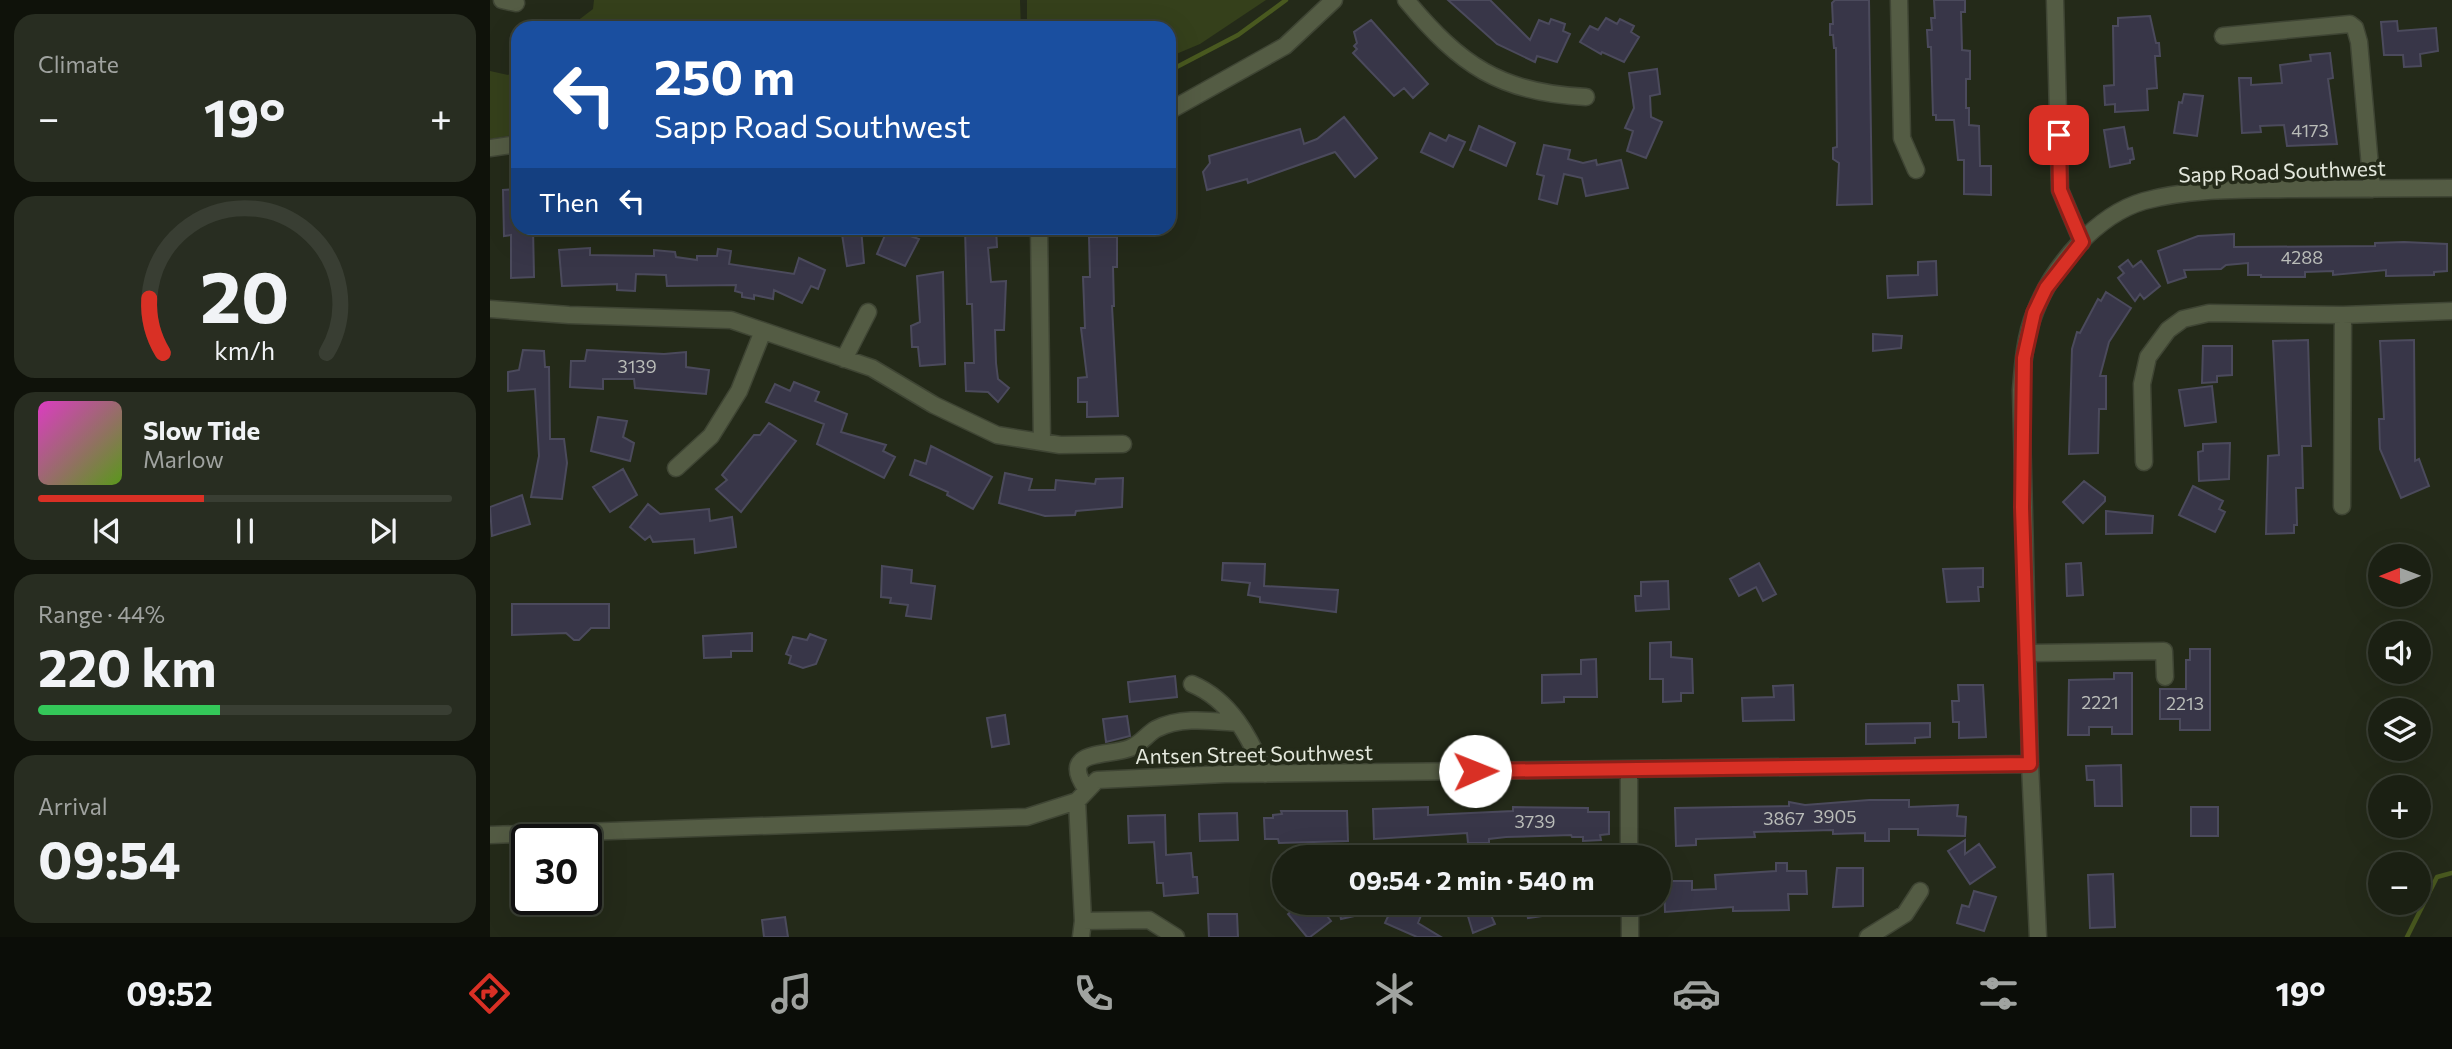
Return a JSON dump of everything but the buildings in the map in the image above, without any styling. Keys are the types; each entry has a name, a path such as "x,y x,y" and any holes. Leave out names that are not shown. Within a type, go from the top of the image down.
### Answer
{"street":[{"path":"1176,107 1285,46 1334,0"},
{"path":"1406,0 1447,48 1493,76 1527,90 1587,97"},
{"path":"1899,0 1902,138 1916,170"},
{"path":"2055,0 2060,190 2082,242"},
{"path":"2222,36 2350,24 2355,28 2359,42 2372,189"},
{"path":"490,148 511,145"},
{"name":"Sapp Road Southwest","path":"2038,937 2030,764 2021,430 2024,358 2034,313 2046,288 2082,242 2099,227 2142,202 2183,194 2452,188"},
{"path":"1039,235 1042,442"},
{"path":"490,309 569,315 731,320 872,368 934,405 997,435 1042,442 1123,444"},
{"path":"2144,462 2144,373 2152,349 2168,330 2183,319 2209,313 2343,315 2452,311"},
{"path":"844,359 868,312"},
{"path":"2342,506 2343,315"},
{"path":"676,468 712,436 739,391 763,331"},
{"path":"2027,653 2164,651 2165,677"},
{"path":"1192,684 1208,691 1238,723 1253,746 1265,774"},
{"path":"1176,937 1149,920 1082,929 1081,763 1088,756 1128,749 1145,740 1154,729 1170,724 1194,720 1238,723"},
{"name":"Antsen Street Southwest","path":"490,835 1027,817 1082,796 1097,780 1265,774 2030,764"},
{"path":"1629,769 1629,845"},
{"path":"1868,937 1905,914 1920,891"},
{"path":"1630,915 1630,937"}],"green space":[{"path":"594,0 1020,0 1021,21 577,21 593,9"},
{"path":"1027,0 1266,0 1200,44 1176,54 1176,21 1027,21"},
{"path":"490,71 508,75 511,73 511,135 490,139"}],"waterway":[{"path":"1176,67 1238,35 1286,0"},
{"path":"2407,937 2437,877 2452,873"}],"route":[{"path":"1475,771 2030,764 2022,507 2021,390 2024,358 2034,313 2046,288 2082,242 2060,190 2059,135"}]}
